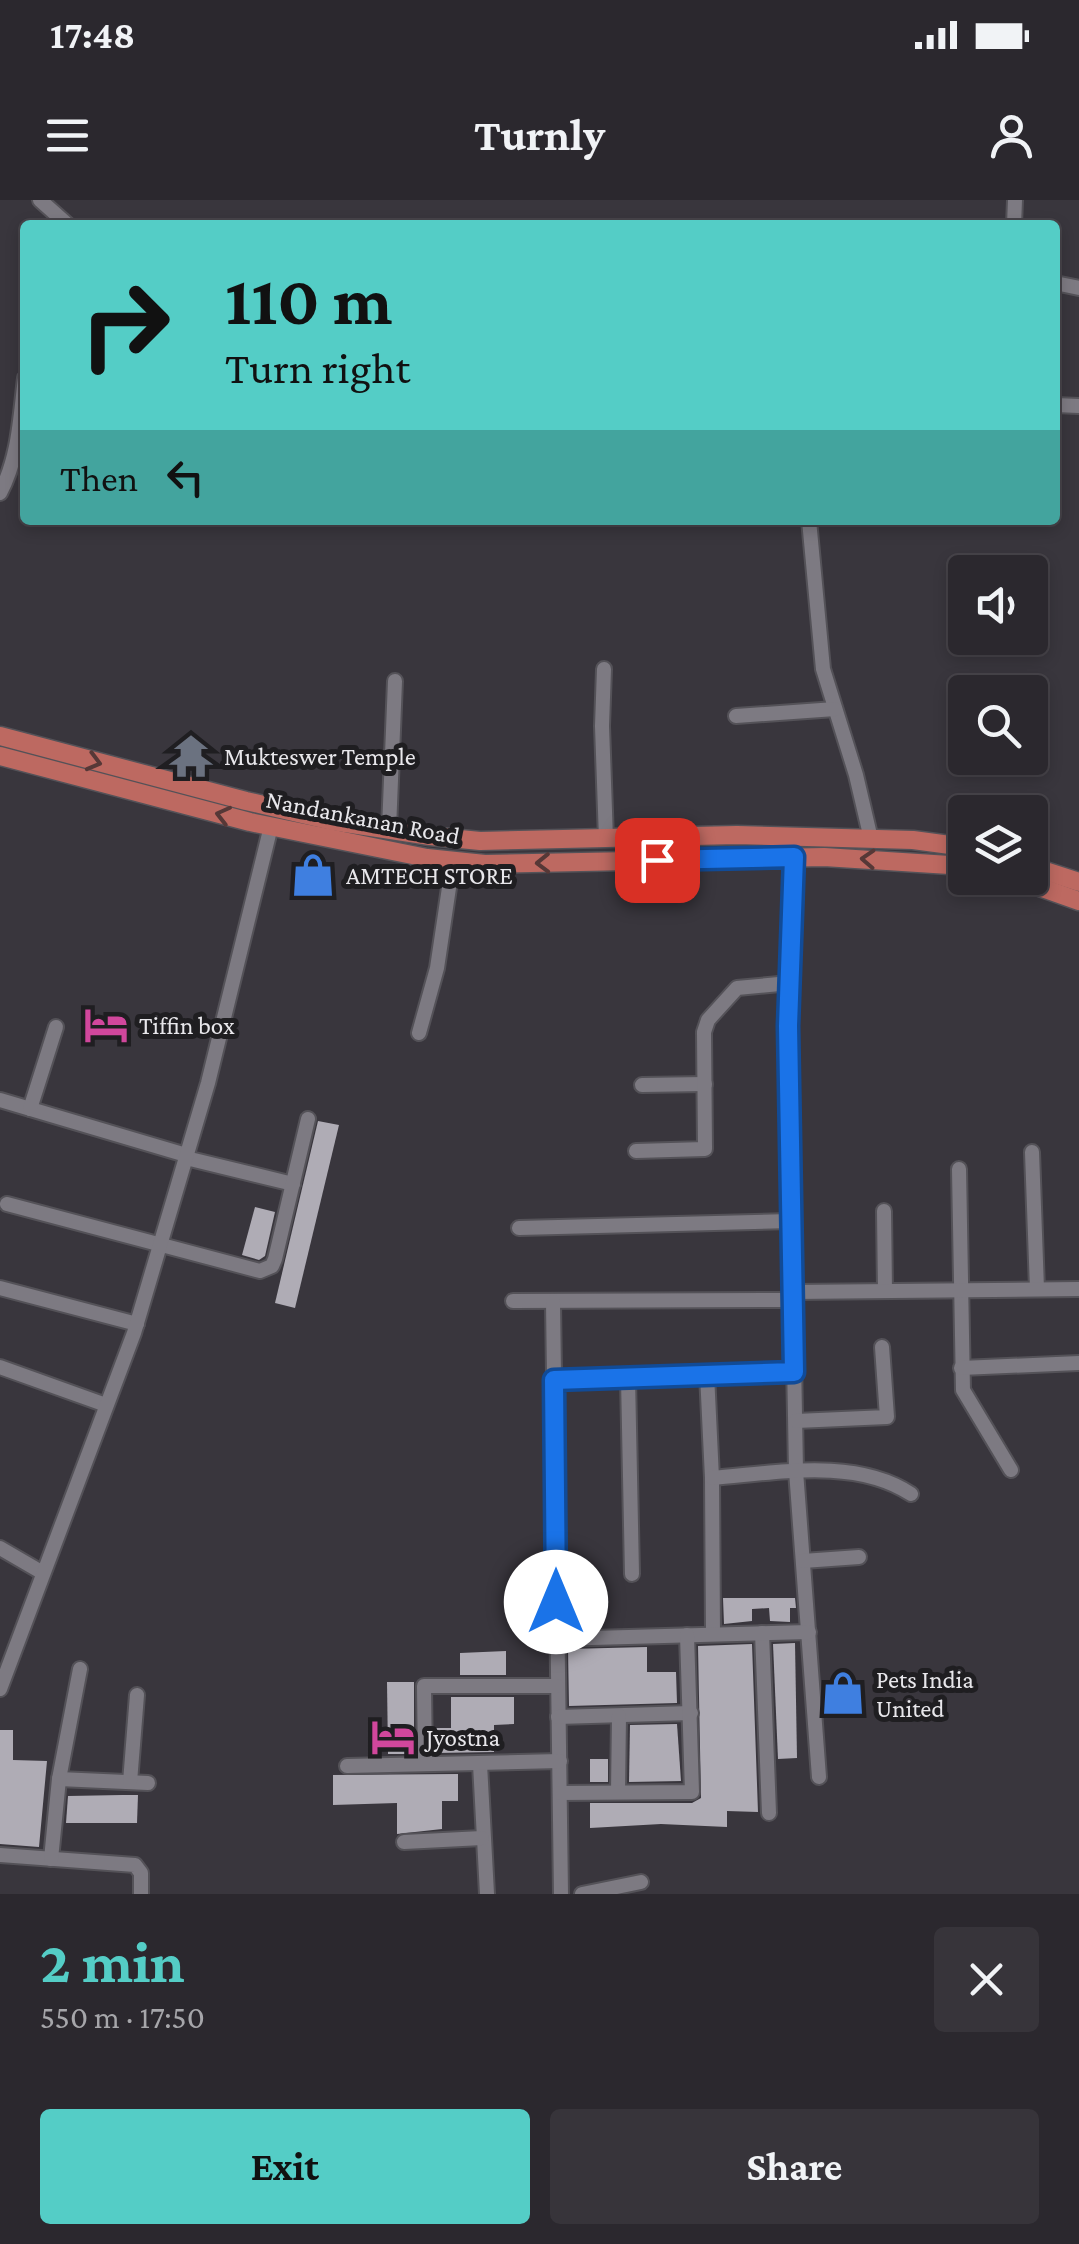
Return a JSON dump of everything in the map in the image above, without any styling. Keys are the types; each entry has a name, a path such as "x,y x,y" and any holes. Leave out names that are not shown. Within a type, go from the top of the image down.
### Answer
{"main road":[{"name":"Nandankanan Road","path":"0,736 246,801 389,830 480,841 746,836 913,840 948,845"},
{"name":"Nandankanan Road","path":"0,756 270,826 453,861 485,864 794,857 948,865"},
{"path":"746,836 746,857"},
{"path":"1048,872 1079,882"},
{"path":"1048,890 1079,901"}],"street":[{"path":"40,200 62,220"},
{"path":"0,493 12,471 20,414"},
{"path":"809,525 822,670 856,775 871,839"},
{"path":"604,669 606,839"},
{"path":"389,830 395,681"},
{"path":"736,716 835,709"},
{"path":"0,1690 137,1324 208,1084 270,826"},
{"path":"794,857 790,983 796,1472 819,1777"},
{"path":"419,1033 437,968 453,861"},
{"path":"636,1151 705,1149 705,1025 732,990 790,983"},
{"path":"30,1109 56,1027"},
{"path":"642,1085 705,1084"},
{"path":"0,1100 186,1157 292,1184"},
{"path":"7,1204 266,1270 275,1260 308,1119"},
{"path":"1032,1152 1037,1288"},
{"path":"959,1169 963,1390 1011,1470"},
{"path":"884,1212 885,1291"},
{"path":"519,1228 791,1221"},
{"path":"0,1288 137,1324"},
{"path":"514,1301 1079,1288"},
{"path":"554,1302 561,1894"},
{"path":"796,1421 888,1416 882,1347"},
{"path":"962,1368 1079,1362"},
{"path":"0,1367 106,1405"},
{"path":"554,1380 794,1372"},
{"path":"706,1374 712,1478 712,1634"},
{"path":"628,1378 632,1574"},
{"path":"712,1478 796,1472 876,1476 912,1494"},
{"path":"0,1548 43,1574"},
{"path":"802,1561 858,1556"},
{"path":"556,1639 809,1632"},
{"path":"762,1633 769,1813"},
{"path":"560,1793 692,1792 688,1635"},
{"path":"51,1859 60,1780 80,1669"},
{"path":"425,1764 424,1686 556,1686"},
{"path":"130,1782 137,1695"},
{"path":"558,1717 691,1713"},
{"path":"618,1792 619,1716"},
{"path":"347,1766 560,1761"},
{"path":"480,1764 488,1894"},
{"path":"60,1780 148,1783"},
{"path":"404,1842 482,1838"},
{"path":"0,1856 134,1865 141,1873 141,1894"},
{"path":"582,1894 642,1882"}],"building":[{"path":"318,1121 339,1125 295,1308 275,1303"},
{"path":"255,1207 275,1212 265,1256 259,1260 242,1255"},
{"path":"723,1598 795,1598 796,1608 790,1608 790,1622 770,1621 769,1608 752,1609 752,1621 724,1624"},
{"path":"795,1643 797,1758 778,1759 773,1644"},
{"path":"752,1644 758,1812 727,1811 727,1827 661,1824 590,1828 590,1803 692,1803 701,1798 698,1646"},
{"path":"647,1647 647,1672 676,1672 677,1703 569,1706 568,1649"},
{"path":"506,1651 506,1675 460,1675 460,1653"},
{"path":"387,1682 414,1682 414,1754 388,1754"},
{"path":"451,1697 514,1697 514,1724 494,1725 494,1752 436,1753 435,1728 451,1728"},
{"path":"677,1724 681,1781 629,1782 630,1725"},
{"path":"0,1730 13,1730 13,1760 47,1761 39,1847 0,1844"},
{"path":"590,1759 608,1759 608,1782 590,1782"},
{"path":"458,1774 458,1801 442,1801 442,1829 397,1834 397,1803 333,1805 333,1775"},
{"path":"138,1795 137,1823 66,1823 68,1796"}],"place":[{"name":"Mukteswer Temple","path":"191,756"},
{"name":"AMTECH STORE","path":"313,875"},
{"name":"Tiffin box","path":"106,1025"},
{"name":"Pets India United","path":"843,1693"},
{"name":"Jyostna","path":"393,1737"}],"route":[{"path":"556,1602 554,1380 794,1372 788,1026 794,857 657,860"}]}
